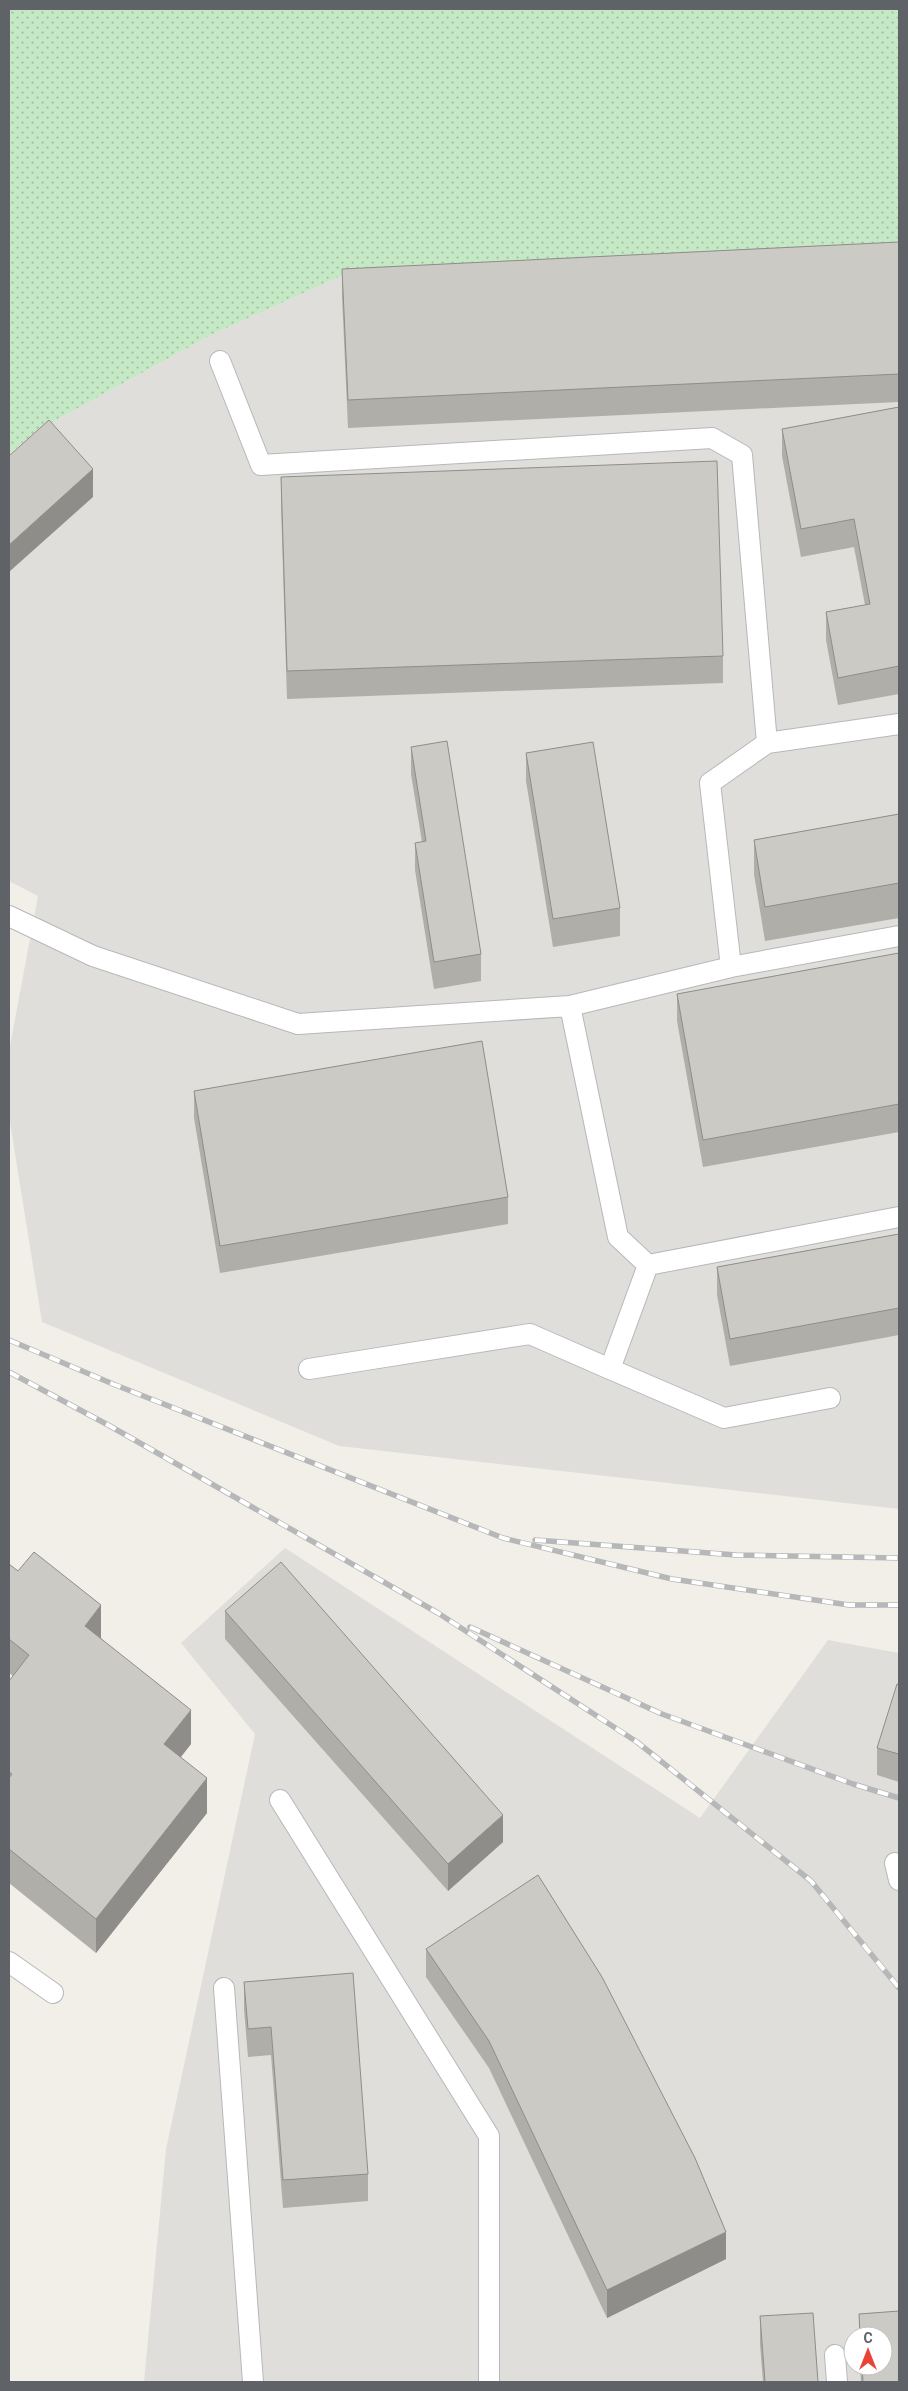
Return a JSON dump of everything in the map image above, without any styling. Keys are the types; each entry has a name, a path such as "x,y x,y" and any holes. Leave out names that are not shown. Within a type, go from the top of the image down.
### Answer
{"lane":[{"path":"220,361 261,465 712,438 742,455 767,743"},
{"path":"731,967 710,783 767,743 899,724"},
{"path":"9,916 93,956 298,1024 570,1006 731,967 899,936"},
{"path":"570,1006 618,1237 648,1265"},
{"path":"648,1265 899,1217"},
{"path":"610,1369 648,1265"},
{"path":"309,1369 530,1334 724,1418 830,1398"},
{"path":"280,1800 489,2136 489,2382"},
{"path":"9,1962 53,1993"},
{"path":"224,1988 252,2382"},
{"path":"835,2355 837,2382"}],"shaded area":[{"path":"899,255 899,1509 339,1446 42,1322 9,1116 9,1051 38,896 9,881 9,454 38,430 211,335 345,274"},
{"path":"285,1548 700,1818 828,1640 899,1653 899,2382 144,2382 166,2149 255,1734 181,1643"}],"green space":[{"path":"9,9 899,9 899,255 345,274 211,335 38,430 9,454"}],"building":[{"path":"899,242 899,374 348,400 342,269"},
{"path":"899,407 899,666 838,678 826,612 870,604 854,519 801,529 782,429"},
{"path":"49,420 93,469 9,545 9,456"},
{"path":"717,461 723,656 287,671 281,477"},
{"path":"447,741 481,954 434,962 415,843 426,841 411,747"},
{"path":"593,742 620,908 553,919 526,753"},
{"path":"899,814 899,883 765,907 754,840"},
{"path":"899,953 899,1104 703,1140 677,994"},
{"path":"482,1041 508,1197 220,1246 194,1091"},
{"path":"899,1234 899,1308 730,1339 717,1267"},
{"path":"34,1552 101,1605 85,1626 191,1710 164,1744 207,1778 96,1919 9,1849 9,1778 12,1774 9,1772 9,1681 29,1655 9,1639 9,1564 18,1571"},
{"path":"281,1562 503,1815 448,1864 225,1611"},
{"path":"897,1684 899,1684 899,1754 877,1748"},
{"path":"538,1875 602,1977 695,2158 726,2232 607,2290 489,2041 426,1949"},
{"path":"353,1973 368,2174 283,2180 271,2027 248,2029 244,1982"},
{"path":"899,2311 899,2382 863,2382 863,2376 893,2376 893,2326 860,2326 859,2314"},
{"path":"813,2313 818,2382 765,2382 760,2316"}],"railway":[{"path":"9,1340 113,1384 503,1538 672,1579 849,1605 899,1605"},
{"path":"9,1372 110,1426 438,1613 637,1742 811,1881 899,1988"},
{"path":"535,1540 736,1555 899,1558"},
{"path":"470,1627 662,1714 853,1784 899,1798"}]}
